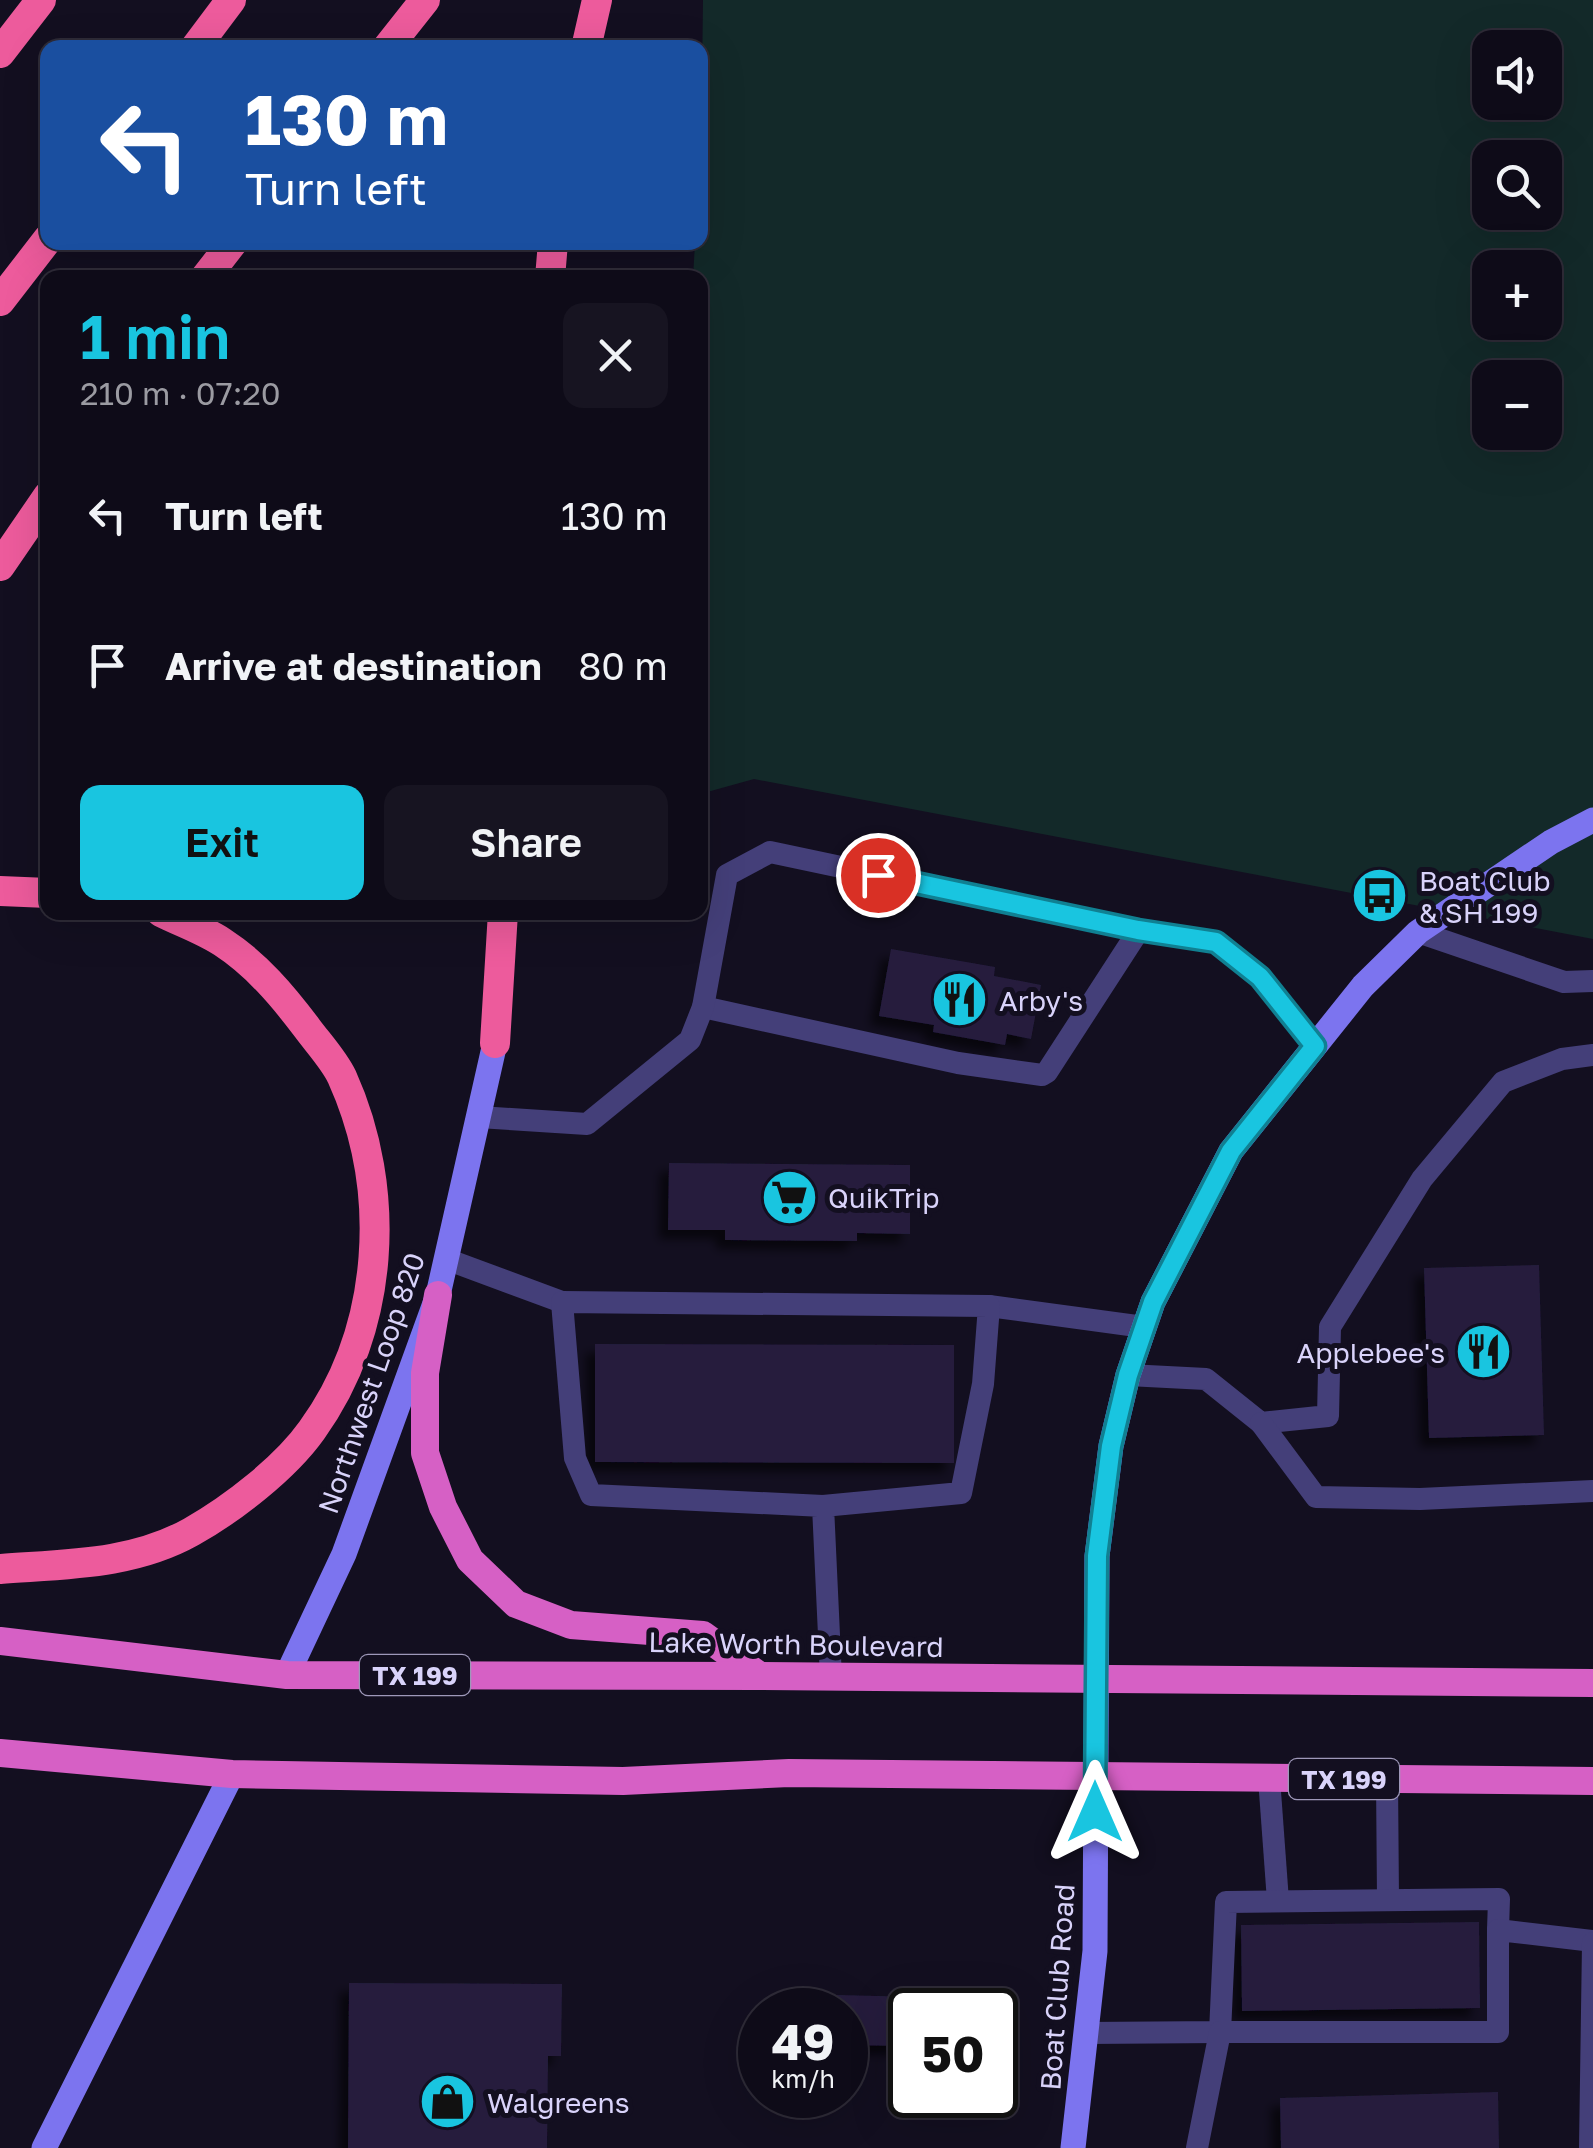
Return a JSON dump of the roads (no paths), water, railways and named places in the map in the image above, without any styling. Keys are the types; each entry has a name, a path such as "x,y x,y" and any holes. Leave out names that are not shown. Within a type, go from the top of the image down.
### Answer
{"highway":[{"path":"0,53 41,0"},
{"path":"200,40 231,0"},
{"path":"394,40 426,0"},
{"path":"588,40 598,0"},
{"path":"0,300 40,249"},
{"path":"211,270 227,250"},
{"path":"0,566 40,508"},
{"path":"0,892 40,893"},
{"path":"0,1570 126,1559 190,1532 261,1482 312,1431 344,1373 374,1274 375,1210 365,1144 341,1074 280,991 222,942 177,920"},
{"path":"494,1042 502,920"},
{"path":"438,1296 424,1373 425,1453 443,1507 470,1560 516,1604 571,1625 703,1635 760,1676"},
{"name":"Lake Worth Boulevard","path":"0,1640 287,1675 1593,1683"},
{"name":"TX 199","path":"0,1753 232,1774 622,1782 789,1773 1593,1781"}],"main road":[{"name":"Boat Club Road","path":"1072,2148 1095,1950 1097,1556 1111,1446 1128,1375 1153,1302 1231,1151 1363,986 1418,932 1550,842 1593,820"},
{"name":"Northwest Loop 820","path":"287,1675 344,1554 438,1296 494,1042"},
{"path":"44,2148 232,1774"}],"lane":[{"path":"479,1117 587,1124 690,1040 703,1007 726,875 770,852 1138,930 1216,942 1260,977 1315,1046"},
{"path":"703,1007 958,1063 1042,1075 1072,1037 1138,930"},
{"path":"1418,932 1564,982 1593,980"},
{"path":"1261,1423 1328,1416 1330,1327 1422,1178 1503,1082 1562,1059 1593,1056"},
{"path":"446,1258 562,1302 989,1306 1144,1327"},
{"path":"562,1302 575,1458 591,1495 823,1506 961,1493 982,1384 989,1306"},
{"path":"1128,1375 1206,1379 1261,1423 1316,1498 1420,1499 1593,1490"},
{"path":"823,1506 831,1678"},
{"path":"1270,1778 1278,1901"},
{"path":"1388,1779 1388,1900"},
{"path":"1086,2032 1220,2032 1498,2032 1499,1899 1226,1902 1220,2032 1197,2148"},
{"path":"1498,1930 1593,1942 1590,2148"}],"place":[{"name":"Boat Club & SH 199","path":"1380,896"},
{"name":"Arby's","path":"960,1000"},
{"name":"QuikTrip","path":"789,1197"},
{"name":"Applebee's","path":"1484,1352"},
{"name":"Walgreens","path":"448,2102"}]}
